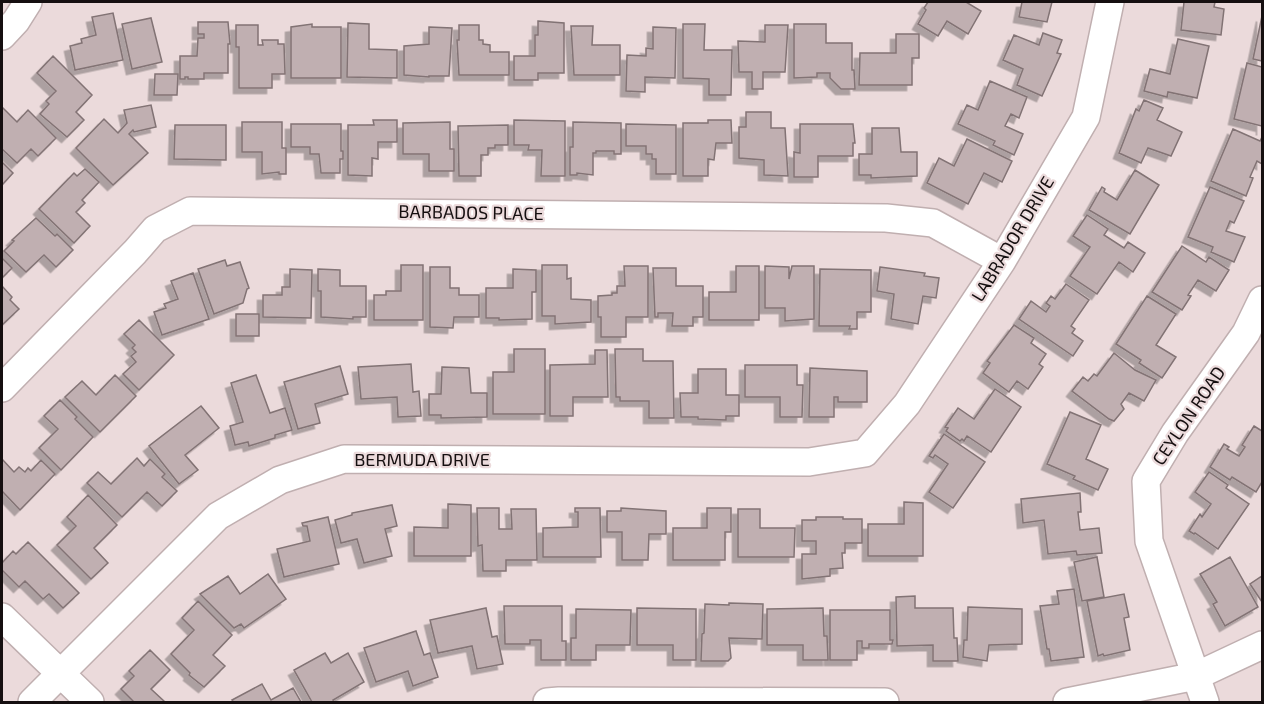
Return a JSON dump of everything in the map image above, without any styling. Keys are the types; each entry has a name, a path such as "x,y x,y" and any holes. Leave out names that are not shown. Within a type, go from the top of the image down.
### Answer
{"street":[{"path":"2,36 16,21 28,2"},
{"name":"LABRADOR DRIVE","path":"865,453 907,404 1002,261 1086,117 1110,2"},
{"name":"BARBADOS PLACE","path":"2,388 155,229 190,211 886,218 933,223 1002,261"},
{"name":"CEYLON ROAD","path":"1205,702 1149,541 1146,482 1175,434 1246,333 1263,300"},
{"name":"BERMUDA DRIVE","path":"32,702 218,516 280,480 344,459 809,462 865,453"},
{"path":"2,617 90,702"},
{"path":"1067,702 1196,676 1263,645"},
{"path":"547,702 885,702"}],"building":[{"path":"928,2 966,2 981,11 968,34 947,21 938,36 918,24"},
{"path":"1022,2 1052,2 1047,22 1019,17"},
{"path":"1184,2 1215,2 1214,7 1224,9 1221,35 1181,30"},
{"path":"113,13 123,60 75,70 70,46 82,43 81,39 96,35 92,17"},
{"path":"1262,16 1262,61 1253,59"},
{"path":"151,18 162,62 132,69 122,24"},
{"path":"538,21 564,23 564,73 538,73 538,80 514,80 514,56 535,56"},
{"path":"198,22 228,22 230,44 228,44 228,73 204,73 204,79 185,77 185,79 180,79 180,56 197,56 198,38 204,38 204,34 198,34"},
{"path":"348,23 369,24 369,49 397,50 397,78 347,77"},
{"path":"312,24 312,27 341,27 341,78 291,78 291,27"},
{"path":"683,24 705,24 704,50 732,50 731,95 709,95 709,79 683,78"},
{"path":"794,24 826,24 826,43 852,43 855,89 841,89 830,78 830,73 817,73 817,77 794,78"},
{"path":"236,25 258,25 258,45 263,45 262,40 278,40 278,44 284,44 285,74 272,74 272,88 239,88 239,47 236,47"},
{"path":"459,25 479,25 479,40 483,40 483,44 490,45 490,52 509,52 509,75 459,75 457,40 459,40"},
{"path":"765,25 788,25 785,72 763,72 763,89 752,89 752,72 739,72 738,41 765,42"},
{"path":"571,26 593,26 592,45 620,45 620,75 574,75"},
{"path":"429,27 452,28 449,76 404,75 404,46 429,44"},
{"path":"653,27 676,28 675,78 645,77 645,92 626,91 627,55 646,56 646,48 653,49"},
{"path":"1043,33 1062,40 1057,53 1061,54 1042,96 1017,85 1023,69 1003,60 1014,35 1039,45"},
{"path":"896,34 919,34 919,58 912,58 912,85 859,85 860,53 896,53"},
{"path":"1178,39 1209,46 1197,98 1168,92 1167,97 1144,91 1150,69 1170,74"},
{"path":"53,56 92,95 76,112 84,120 67,137 40,114 49,104 46,101 56,91 37,73"},
{"path":"1247,63 1262,67 1262,126 1234,119"},
{"path":"155,74 178,74 177,95 154,95"},
{"path":"990,81 1027,97 1019,118 1011,114 1005,126 1023,134 1014,155 993,145 995,141 958,124 967,105 978,110"},
{"path":"1144,100 1163,108 1157,120 1182,132 1171,156 1148,148 1141,163 1119,153 1136,109 1139,111"},
{"path":"151,105 156,127 134,132 133,130 129,134 148,153 113,185 76,148 104,119 118,133 127,123 124,110"},
{"path":"3,108 17,122 28,110 56,138 38,156 31,149 17,163 2,149"},
{"path":"746,112 771,112 771,128 785,128 788,176 764,175 764,160 739,158 739,127 746,127"},
{"path":"373,120 397,120 397,142 378,142 378,159 372,158 372,176 348,175 348,125 374,125"},
{"path":"514,120 565,121 565,176 541,176 542,150 528,150 529,145 514,145"},
{"path":"708,120 731,120 732,143 716,143 714,160 708,159 708,176 683,176 683,123 708,123"},
{"path":"242,122 282,122 282,148 286,148 286,174 279,174 279,172 262,174 262,152 242,152"},
{"path":"450,122 450,149 454,149 454,171 429,171 429,154 403,154 403,123"},
{"path":"573,122 621,123 621,154 614,154 614,151 596,151 593,153 593,175 577,173 577,175 570,175"},
{"path":"291,124 341,124 343,159 340,159 340,173 321,173 319,154 310,154 310,147 291,147"},
{"path":"626,124 676,125 676,174 656,174 656,159 652,159 652,154 646,154 646,146 626,146"},
{"path":"800,124 853,124 855,143 853,143 853,156 818,156 818,177 794,177 794,152 800,153"},
{"path":"175,125 226,125 226,160 174,159"},
{"path":"508,125 508,145 495,145 495,148 488,148 488,155 481,155 481,176 459,176 458,126"},
{"path":"872,128 899,128 901,152 917,152 917,176 871,178 871,175 859,175 859,154 872,154"},
{"path":"1233,129 1260,141 1262,137 1262,164 1257,161 1250,177 1253,178 1246,196 1211,181"},
{"path":"967,139 1012,161 1002,182 984,173 968,204 927,183 939,158 954,166"},
{"path":"2,162 13,173 2,185"},
{"path":"85,169 99,182 82,200 85,203 76,212 90,226 74,243 39,209 74,173 77,176"},
{"path":"1135,170 1159,185 1130,234 1089,210 1102,187 1105,189 1104,192 1117,200"},
{"path":"1210,187 1244,201 1234,223 1230,221 1226,231 1245,237 1234,262 1211,252 1213,247 1188,237"},
{"path":"1087,215 1108,229 1104,235 1124,248 1128,242 1145,253 1133,272 1119,262 1097,294 1070,276 1090,247 1073,236"},
{"path":"36,218 73,250 56,267 44,255 26,272 4,251 14,241 12,240"},
{"path":"1182,246 1206,262 1209,257 1229,270 1216,291 1198,280 1182,310 1152,292"},
{"path":"2,258 12,268 2,278"},
{"path":"225,260 227,266 240,262 249,288 243,303 214,314 198,269"},
{"path":"401,265 423,265 423,320 374,320 374,295 386,295 386,291 401,291"},
{"path":"542,265 567,265 567,279 571,278 571,299 591,300 591,322 555,324 555,316 542,316"},
{"path":"624,266 648,266 648,317 626,317 626,337 601,337 598,296 612,295 612,293 617,293 617,286 625,286"},
{"path":"736,266 759,266 759,320 709,320 709,292 736,292"},
{"path":"765,266 789,267 789,279 792,266 814,266 814,319 785,321 785,308 765,308"},
{"path":"430,267 450,267 450,288 459,288 459,295 479,295 479,317 454,317 453,328 430,327"},
{"path":"880,267 925,273 924,276 939,278 936,298 923,296 918,324 891,319 894,294 877,291"},
{"path":"653,268 676,268 676,286 703,286 703,317 693,317 693,326 672,326 673,313 658,313 658,317 655,317"},
{"path":"290,269 312,270 311,318 263,317 263,295 282,295 282,287 290,287"},
{"path":"318,269 340,270 340,286 366,286 366,317 353,317 353,319 321,317"},
{"path":"513,269 536,270 536,292 532,292 532,319 486,318 486,288 513,288"},
{"path":"820,269 871,270 871,312 857,312 857,329 849,329 850,326 819,326"},
{"path":"193,273 209,319 162,335 154,312 166,308 164,304 178,299 171,281"},
{"path":"1066,284 1089,300 1071,326 1075,329 1072,333 1083,341 1073,356 1019,319 1031,301 1046,312 1050,306 1046,303 1051,296 1055,299"},
{"path":"2,286 12,297 10,300 19,309 2,325"},
{"path":"1147,296 1176,314 1156,345 1176,357 1162,378 1139,363 1141,360 1116,344"},
{"path":"236,314 259,314 259,336 236,336"},
{"path":"139,320 174,355 139,390 123,374 136,362 131,356 136,352 132,348 135,345 124,334"},
{"path":"1014,325 1034,338 1031,343 1046,354 1039,364 1043,367 1028,389 1017,381 1009,392 983,373 990,363 987,361"},
{"path":"514,349 545,349 545,414 493,414 493,372 514,372"},
{"path":"615,349 643,349 643,361 673,361 674,418 649,418 649,401 620,401 620,397 616,397"},
{"path":"595,350 607,350 608,397 573,397 573,416 550,416 550,365 595,364"},
{"path":"1114,353 1135,370 1156,380 1144,401 1129,393 1121,404 1124,409 1114,421 1072,391 1083,377 1088,381 1094,374 1097,376"},
{"path":"411,364 413,392 419,391 421,416 398,417 397,397 361,399 358,367"},
{"path":"745,365 797,365 797,385 803,385 802,417 780,417 780,397 745,397"},
{"path":"340,366 348,394 315,404 320,423 298,429 284,382"},
{"path":"442,367 469,368 471,393 487,393 487,417 441,418 441,415 429,415 429,394 441,394"},
{"path":"810,368 867,371 867,402 838,402 838,397 834,397 834,417 809,417"},
{"path":"698,369 726,369 726,395 739,395 739,416 726,416 726,420 681,417 680,393 698,393"},
{"path":"115,375 136,396 100,432 65,397 82,381 96,395"},
{"path":"256,375 270,413 285,408 292,430 249,446 248,442 235,445 230,426 243,422 231,383"},
{"path":"995,389 1021,407 991,452 967,436 964,441 962,439 960,441 946,431 948,428 945,427 958,408 974,419"},
{"path":"60,400 93,437 61,470 39,448 58,429 44,416"},
{"path":"201,406 219,428 185,455 198,470 179,484 149,446"},
{"path":"1070,412 1101,425 1086,459 1108,469 1098,490 1073,479 1075,476 1047,464"},
{"path":"1254,426 1262,431 1262,482 1256,492 1232,477 1230,480 1210,467 1224,444 1229,447 1227,449 1239,456 1245,447 1242,445"},
{"path":"944,434 985,462 953,508 929,492 948,464 935,455 933,458 929,456"},
{"path":"137,458 144,466 150,459 165,474 162,477 177,491 162,506 147,492 122,517 87,483 98,472 111,484"},
{"path":"2,459 14,472 19,467 25,472 28,468 31,471 41,460 55,474 20,510 2,491"},
{"path":"1209,472 1228,485 1226,488 1249,504 1218,549 1189,531 1200,514 1202,517 1211,504 1195,492"},
{"path":"1080,493 1081,512 1078,512 1080,530 1099,528 1102,553 1077,555 1076,551 1048,554 1044,520 1023,523 1021,499"},
{"path":"88,495 117,525 94,548 108,563 91,579 57,545 76,526 67,517"},
{"path":"904,502 923,503 923,556 868,556 868,524 904,524"},
{"path":"448,504 471,505 471,556 414,556 414,527 448,528"},
{"path":"392,505 397,526 385,529 392,556 364,563 357,539 341,543 335,520 352,515 352,513"},
{"path":"477,508 499,508 499,529 512,529 511,509 536,509 537,560 506,560 506,571 483,571 482,545 478,546"},
{"path":"575,508 600,508 601,557 543,557 543,528 578,527 578,512 575,512"},
{"path":"621,508 666,511 666,534 649,534 648,560 622,560 622,532 607,532 607,511 621,511"},
{"path":"707,508 731,508 731,532 725,532 725,560 673,560 673,528 707,528"},
{"path":"738,509 760,509 760,528 795,528 794,557 738,557"},
{"path":"328,517 339,564 284,577 277,549 310,541 307,526 303,526 302,523"},
{"path":"816,517 862,519 862,543 845,543 845,553 842,553 843,568 830,569 830,576 802,579 802,554 816,554 816,541 802,541 802,520 816,520"},
{"path":"28,542 79,593 63,608 49,594 43,599 25,581 19,587 2,570 2,563 13,551 16,554"},
{"path":"1097,557 1104,597 1082,601 1074,562"},
{"path":"1230,557 1258,607 1225,626 1213,604 1217,602 1200,574"},
{"path":"268,574 286,599 244,628 241,624 234,628 200,594 228,576 240,594"},
{"path":"1262,576 1262,602 1250,584"},
{"path":"1074,589 1084,657 1051,661 1040,606 1059,604 1057,591"},
{"path":"1124,594 1129,617 1124,618 1130,650 1098,656 1087,601"},
{"path":"915,596 915,608 953,608 954,638 957,638 958,661 933,661 933,645 897,646 896,597"},
{"path":"198,601 232,635 213,655 225,666 204,687 189,675 190,673 171,654 194,630 182,618"},
{"path":"729,603 763,604 762,639 729,638 731,658 728,661 701,661 705,604 729,605"},
{"path":"504,606 562,606 562,641 566,641 566,660 541,660 541,640 530,640 530,644 505,644"},
{"path":"968,607 1022,609 1022,644 989,645 987,661 963,657 964,640 967,640"},
{"path":"486,608 492,637 497,636 503,664 477,669 472,646 438,653 430,620"},
{"path":"637,608 696,609 696,660 673,660 673,645 637,645"},
{"path":"823,608 828,660 803,660 803,645 767,645 767,609"},
{"path":"576,609 631,610 630,645 596,645 596,660 571,660 571,638 576,638"},
{"path":"830,610 890,610 892,644 869,644 869,648 862,648 862,641 857,641 857,660 830,660"},
{"path":"416,631 424,655 430,653 438,677 413,686 408,671 376,682 364,648"},
{"path":"150,650 170,670 151,689 165,702 134,702 121,689 134,676 129,671"},
{"path":"325,653 331,663 348,653 364,682 333,700 334,702 312,702 294,670"},
{"path":"262,684 271,700 293,688 301,702 234,702 232,700"}]}
